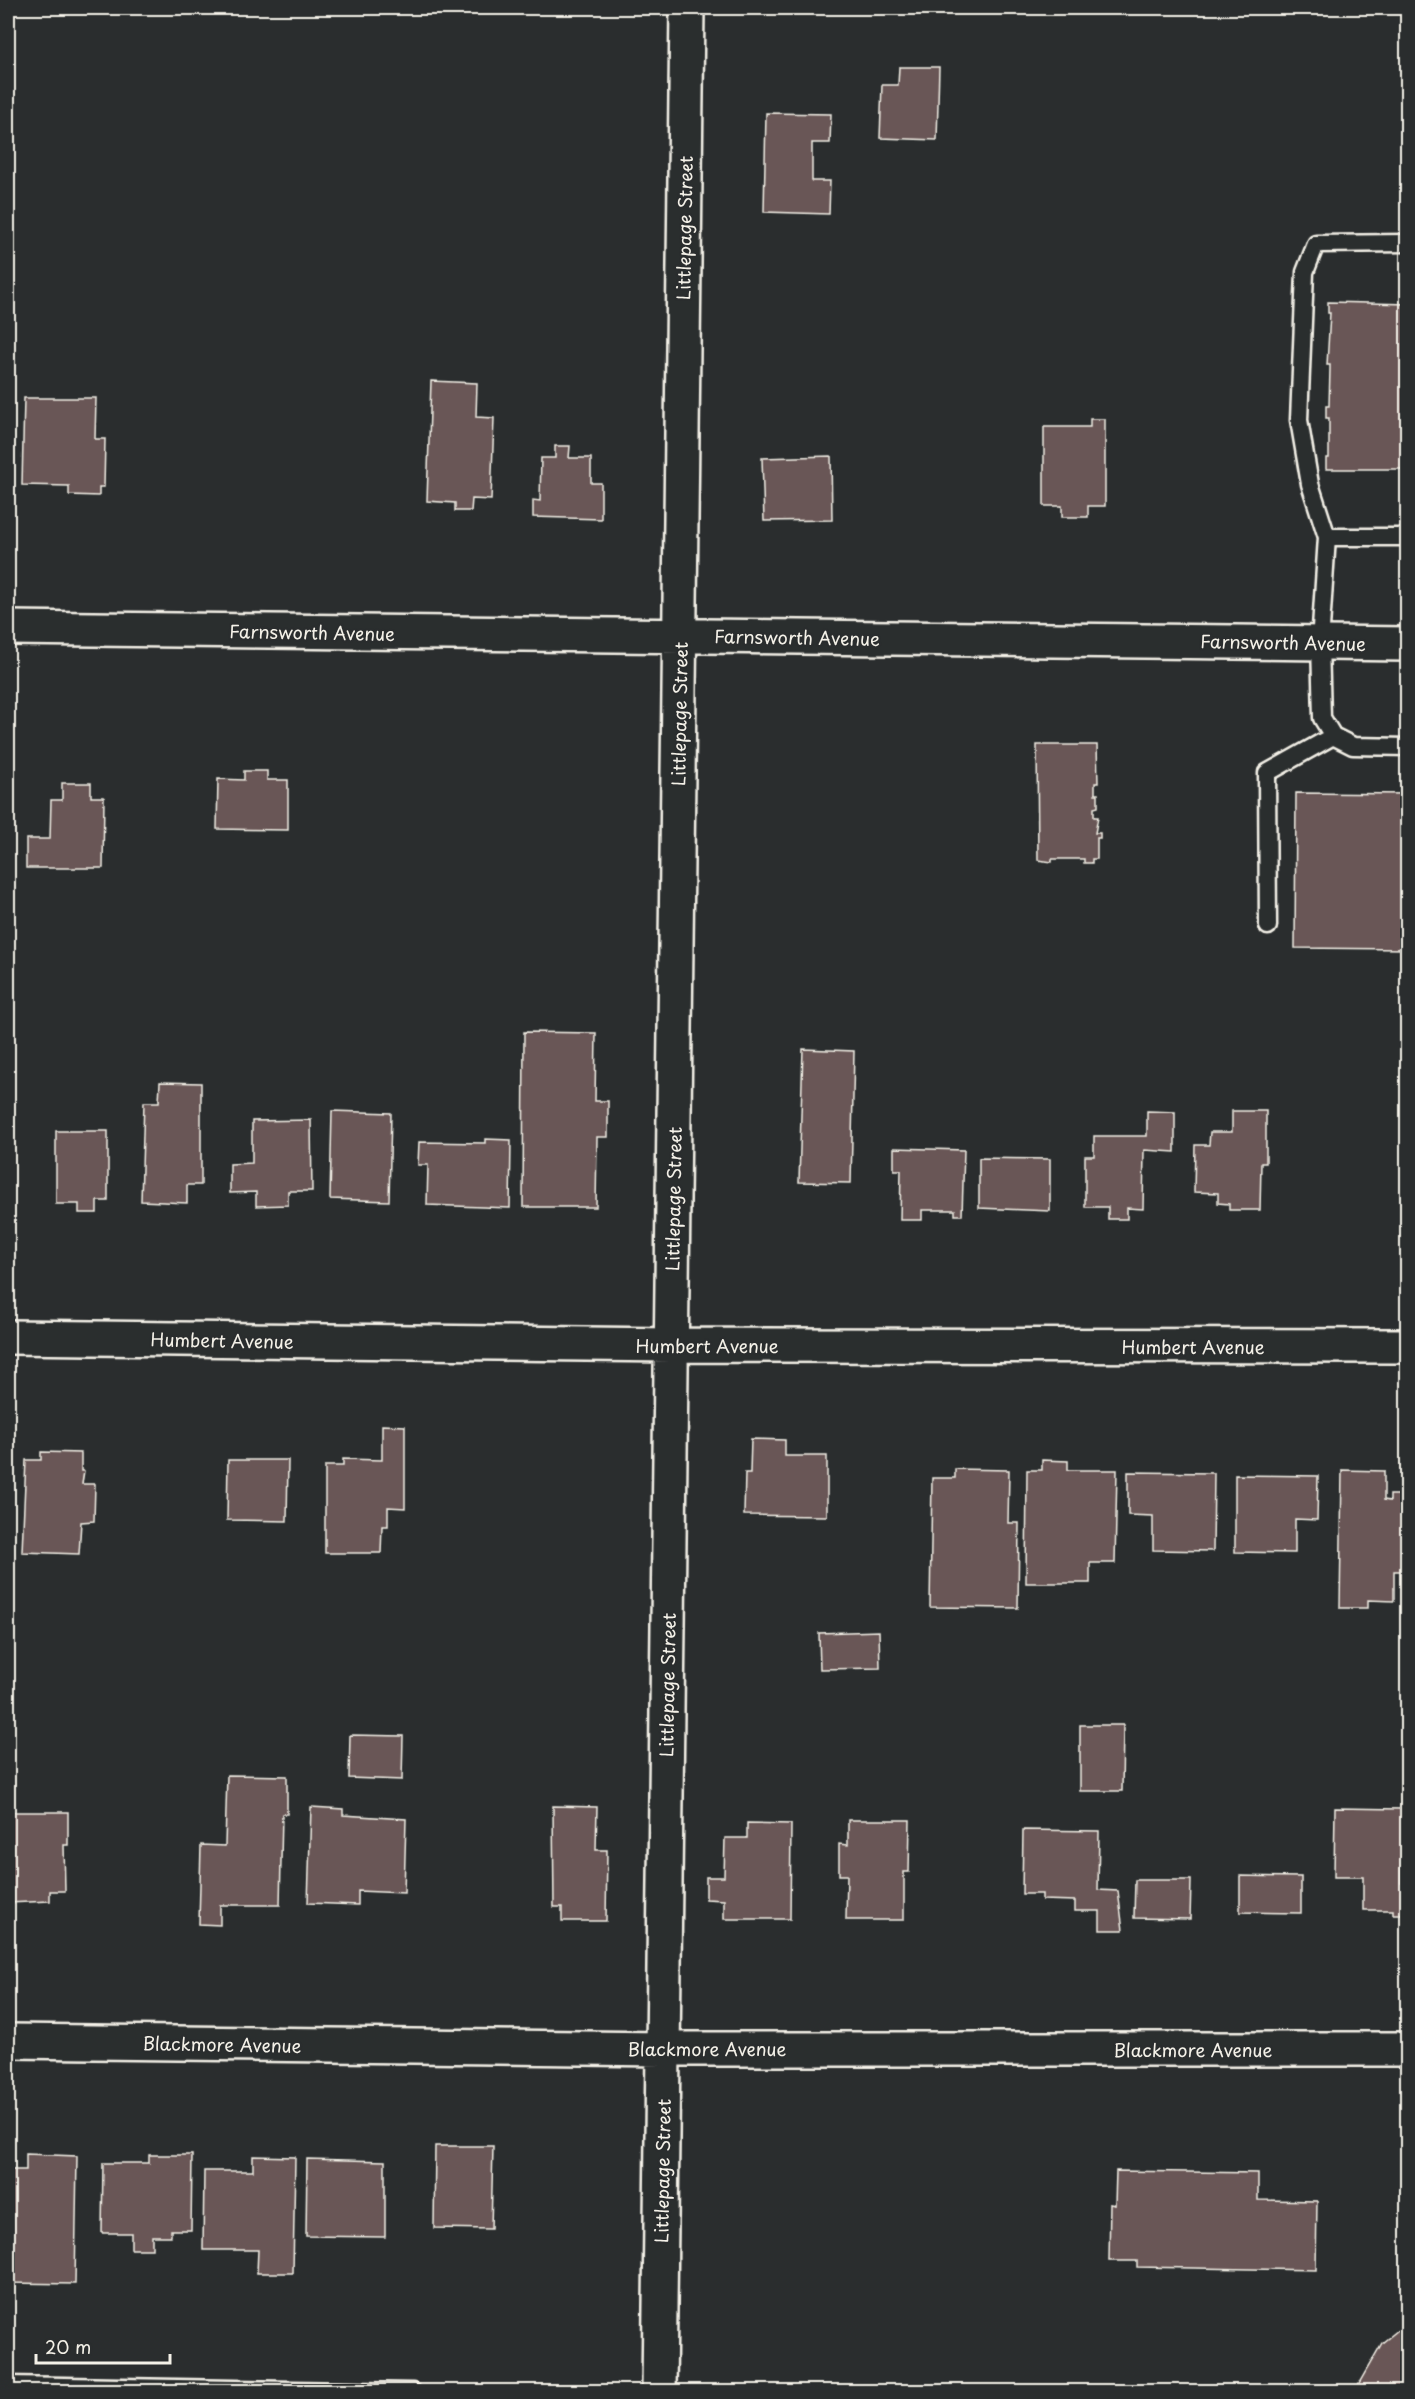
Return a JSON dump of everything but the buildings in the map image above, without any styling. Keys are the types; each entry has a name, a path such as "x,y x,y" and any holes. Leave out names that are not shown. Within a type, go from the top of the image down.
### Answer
{"street":[{"name":"Littlepage Street","path":"659,2391 687,8"},
{"name":"Farnsworth Avenue","path":"8,628 1407,644"},
{"name":"Humbert Avenue","path":"8,1337 671,1346 1407,1346"},
{"name":"Blackmore Avenue","path":"8,2041 663,2049 1407,2049"}],"lane":[{"path":"1407,243 1316,244 1305,272 1299,420 1310,484 1327,537 1320,643 1322,718 1333,736 1353,746 1407,747"},
{"path":"1327,537 1407,537"},
{"path":"1268,926 1267,773 1333,736"},
{"path":"8,2385 413,2391"}]}
